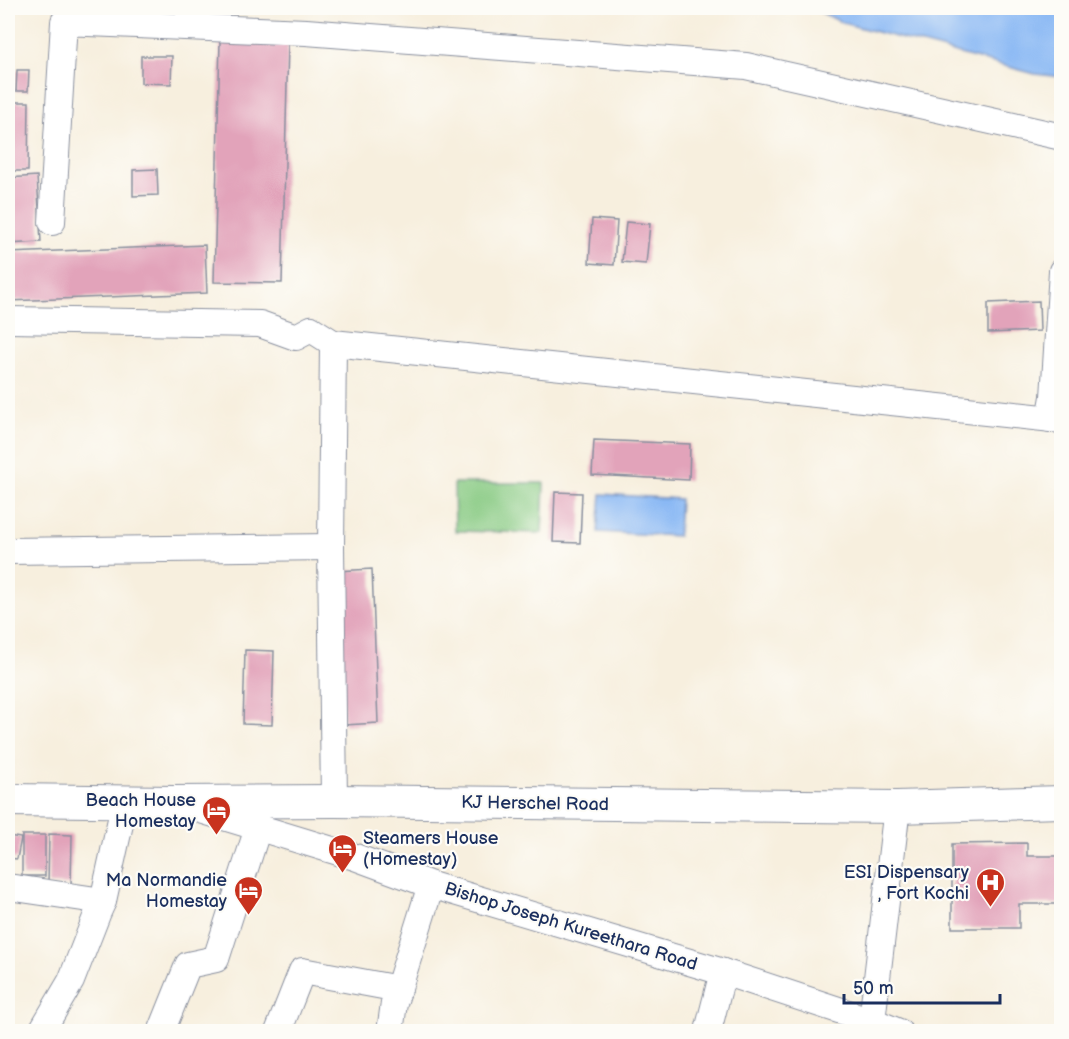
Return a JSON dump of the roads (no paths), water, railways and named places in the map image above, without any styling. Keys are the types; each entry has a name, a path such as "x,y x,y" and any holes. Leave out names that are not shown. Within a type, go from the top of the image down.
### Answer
{"main road":[{"name":"KJ Herschel Road","path":"8,800 897,807 1062,802"}],"street":[{"path":"52,222 64,22 306,32 746,66 1062,137"},
{"path":"8,320 260,324 296,337 311,329 333,343 1056,420 1054,398 1062,271"},
{"path":"333,343 331,547 334,801"},
{"path":"8,544 331,547"},
{"path":"41,1032 71,981 103,901 125,801"},
{"name":"Bishop Joseph Kureethara Road","path":"173,802 355,857 432,885 723,972 899,1032"},
{"path":"872,1022 897,807"},
{"path":"161,1032 188,965 216,959 258,828"},
{"path":"390,1032 394,1003 432,885"},
{"path":"8,887 103,901"},
{"path":"278,1032 302,971 399,989"},
{"path":"709,1032 723,972"}],"water":[{"path":"812,8 1061,8 1061,77 1035,74 843,23"},
{"path":"601,494 680,499 678,536 598,532"}],"place":[{"name":"Beach House Homestay","path":"217,836"},
{"name":"Steamers House (Homestay)","path":"342,874"},
{"name":"ESI Dispensary , Fort Kochi","path":"990,908"},
{"name":"Ma Normandie Homestay","path":"248,916"}]}
